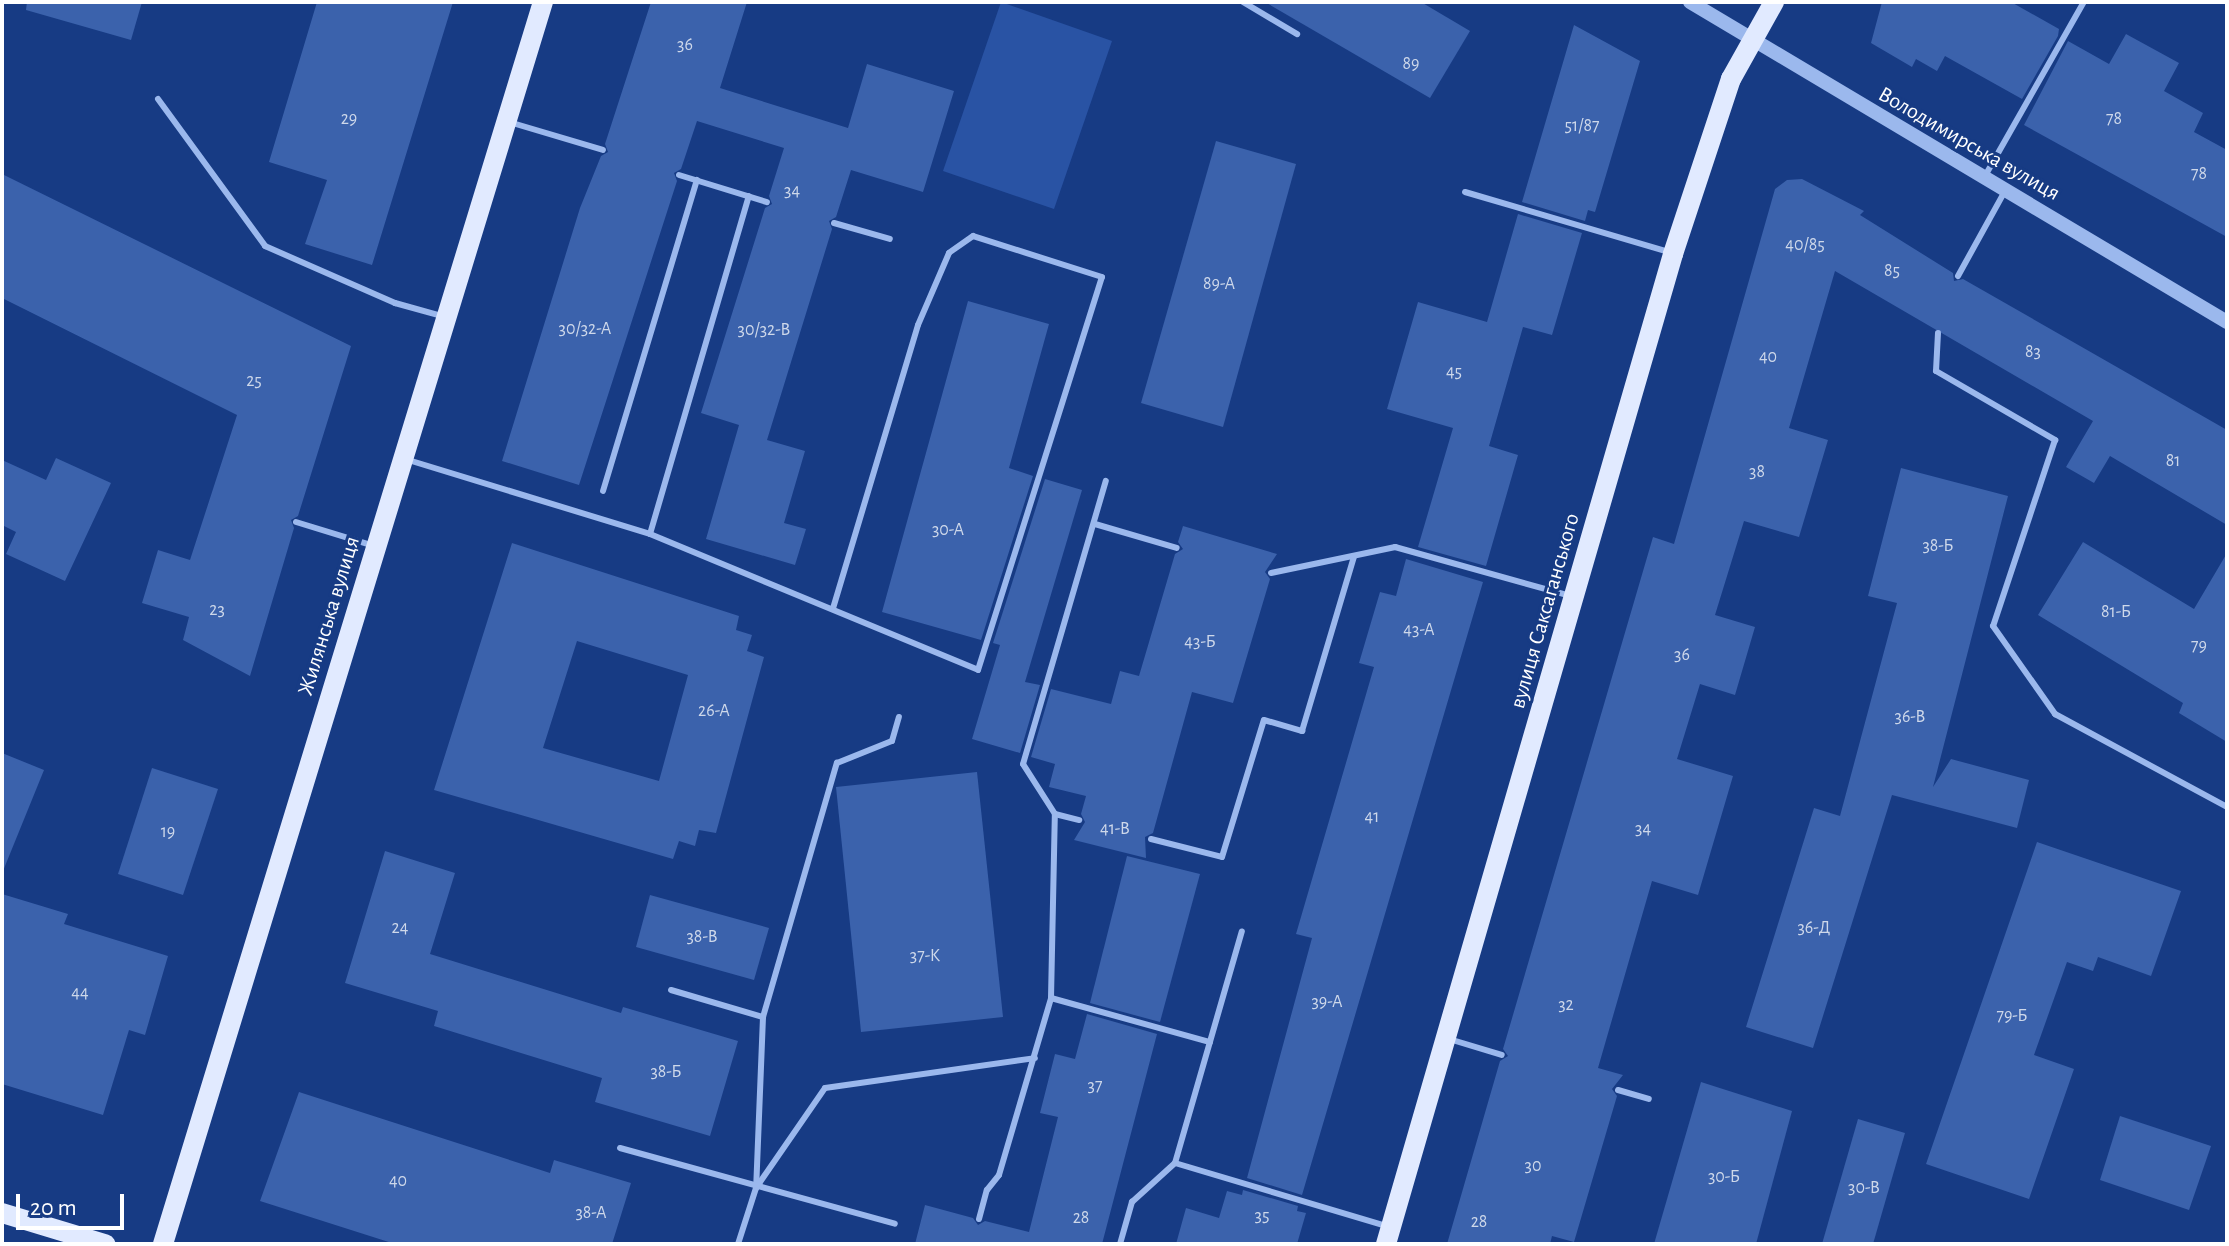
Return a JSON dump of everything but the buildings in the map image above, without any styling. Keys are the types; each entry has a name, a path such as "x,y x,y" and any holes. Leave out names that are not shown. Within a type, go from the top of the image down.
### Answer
{"main road":[{"name":"Жилянська вулиця","path":"163,1244 543,2"},
{"name":"вулиця Саксаганського","path":"1388,1236 1673,254 1731,79 1774,2"},
{"path":"2,1213 105,1244"}],"street":[{"name":"Володимирська вулиця","path":"1690,2 1751,42 2227,322"}],"lane":[{"path":"1243,2 1297,34"},
{"path":"1983,179 2084,2"},
{"path":"158,99 265,246 395,303 445,317"},
{"path":"506,121 603,150"},
{"path":"679,175 767,202"},
{"path":"603,491 697,180"},
{"path":"1958,276 2005,191"},
{"path":"1465,192 1673,254"},
{"path":"650,534 749,196"},
{"path":"834,223 890,239"},
{"path":"402,458 650,534 978,670 1102,277 973,236 949,253 918,325 833,608"},
{"path":"1938,333 1936,371 2055,440 1993,626 2055,714 2227,807"},
{"path":"979,1219 987,1190 999,1175 1051,998 1055,814 1023,764 1106,481"},
{"path":"296,522 375,546"},
{"path":"1095,524 1177,548"},
{"path":"1271,573 1395,547 1573,597"},
{"path":"1151,839 1222,857 1264,720 1302,731 1354,557"},
{"path":"738,1244 756,1188 763,1017 837,763 892,741 899,717"},
{"path":"1055,814 1079,820"},
{"path":"1120,1244 1132,1202 1175,1163 1242,931"},
{"path":"671,990 763,1017"},
{"path":"1051,998 1210,1042"},
{"path":"1446,1038 1502,1055"},
{"path":"756,1188 825,1088 1035,1058"},
{"path":"1618,1090 1649,1099"},
{"path":"620,1148 895,1224"},
{"path":"1175,1163 1388,1236"}],"shaded area":[{"path":"1001,2 1112,41 1054,209 943,171"}]}
